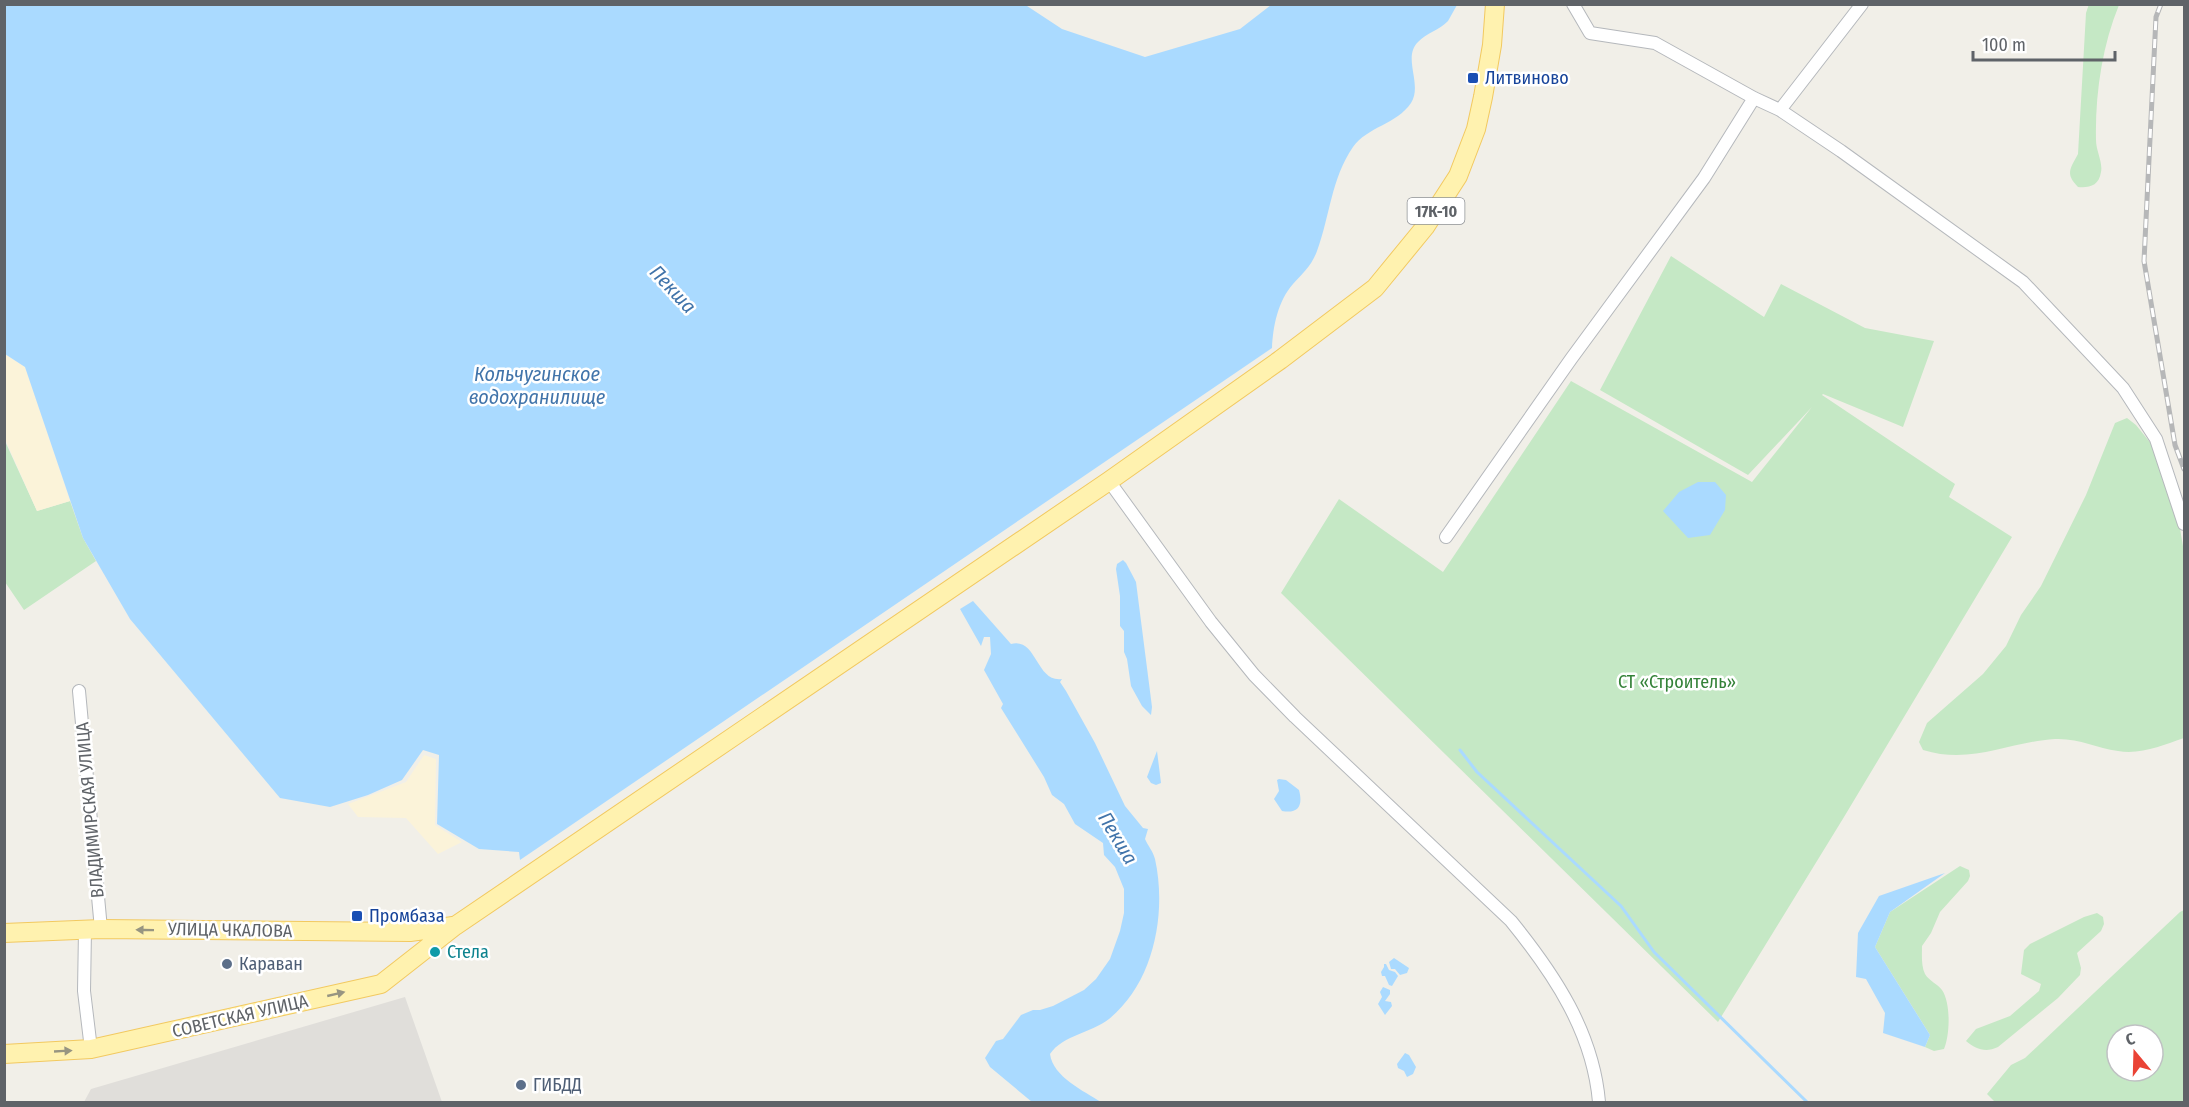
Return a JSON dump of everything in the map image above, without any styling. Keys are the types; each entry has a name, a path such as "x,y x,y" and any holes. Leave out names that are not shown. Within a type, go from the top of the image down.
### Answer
{"main road":[{"name":"СОВЕТСКАЯ УЛИЦА","path":"4,1054 91,1049 381,984 455,926 1109,481 1280,360 1375,288 1425,227 1458,176 1478,118 1492,45 1495,4"},
{"name":"УЛИЦА ЧКАЛОВА","path":"4,933 93,929 410,932 455,926"}],"street":[{"path":"1574,4 1590,33 1655,42 1754,98 1780,110 2023,282 2123,388 2156,439 2184,524"},
{"path":"1780,110 1862,4"},
{"path":"1446,537 1571,359 1704,178 1754,98"},
{"path":"1109,481 1211,622 1254,675 1295,717 1511,921 1561,989 1574,1014 1590,1055 1599,1102"},
{"name":"ВЛАДИМИРСКАЯ УЛИЦА","path":"79,691 93,929 84,991 91,1049"}],"shaded area":[{"path":"405,997 442,1102 84,1102 91,1089"}],"green space":[{"path":"2089,4 2119,5 2108,37 2098,88 2096,140 2101,164 2100,177 2090,186 2078,187 2071,178 2070,171 2078,154 2086,13"},
{"name":"СТ «Строитель»","path":"1671,256 1764,317 1781,284 1865,328 1934,341 1903,427 1822,395 1955,484 1949,497 2012,537 1718,1022 1281,593 1339,499 1443,572 1571,381 1752,482 1812,407 1748,475 1600,390"},
{"path":"2127,418 2136,425 2157,451 2177,511 2184,552 2184,738 2135,752 2110,750 2072,740 2055,739 1974,754 1941,754 1923,750 1919,742 1927,723 1983,674 2006,646 2021,615 2041,586 2086,495 2115,423"},
{"path":"4,439 37,511 70,501 83,538 96,561 24,610 5,582"},
{"path":"1960,866 1969,870 1968,881 1940,912 1931,933 1922,946 1922,964 1925,974 1942,990 1948,1011 1944,1049 1934,1051 1925,1047 1930,1035 1875,947 1890,912"},
{"path":"2184,910 2184,1102 1995,1102 1987,1094 2011,1065 2025,1058"},
{"path":"2097,913 2103,917 2104,924 2101,931 2077,953 2081,968 2080,975 2058,998 1998,1047 1989,1050 1981,1049 1966,1041 1976,1029 2010,1016 2039,991 2041,984 2021,974 2024,950 2030,944 2084,917"}],"sand":[{"path":"4,354 25,367 70,501 37,511 5,439"},
{"path":"424,755 436,759 435,825 462,842 438,854 406,818 358,817 348,804 406,782"}],"water":[{"name":"Кольчугинское водохранилище","path":"1024,4 1062,29 1145,57 1240,29 1271,5 1457,5 1448,21 1421,39 1414,48 1412,63 1415,88 1411,103 1398,116 1359,140 1346,159 1335,185 1315,256 1288,291 1280,306 1272,348 520,860 519,852 479,849 437,824 439,755 423,750 402,780 368,795 330,807 280,798 130,619 83,538 25,367 5,354 5,5"},
{"path":"1698,482 1715,482 1726,495 1725,510 1710,535 1688,538 1663,511 1679,492"},
{"path":"1123,560 1136,582 1152,707 1151,715 1142,706 1131,686 1124,652 1124,631 1120,626 1120,596 1116,569 1117,564"},
{"name":"Пекша","path":"973,601 1011,644 1026,647 1047,674 1053,678 1062,679 1060,682 1095,743 1125,806 1143,828 1148,829 1145,839 1155,859 1159,902 1158,924 1146,967 1137,986 1109,1019 1062,1042 1050,1054 1052,1062 1063,1076 1101,1102 1032,1102 990,1067 985,1058 996,1041 1003,1039 1021,1015 1053,1006 1084,990 1096,979 1110,959 1120,931 1124,913 1124,889 1115,867 1104,855 1103,843 1075,824 1064,804 1052,795 1044,777 1001,708 1003,704 984,670 991,654 990,637 984,637 981,646 960,609"},
{"path":"1157,751 1161,783 1156,785 1151,783 1147,777"},
{"path":"1277,780 1286,780 1299,790 1300,804 1296,810 1282,811 1274,799 1279,791"},
{"path":"1945,873 1890,912 1875,947 1930,1035 1925,1047 1883,1033 1885,1013 1866,979 1856,977 1858,933 1879,896"},
{"path":"1394,958 1409,968 1407,973 1400,975 1395,969 1391,969 1389,962"},
{"path":"1384,964 1398,976 1392,986 1389,985 1385,976 1382,976"},
{"path":"1383,987 1390,990 1385,1001 1391,1002 1392,1006 1385,1015 1378,1004 1382,997 1380,992"},
{"path":"1405,1053 1409,1055 1416,1067 1413,1074 1407,1077 1397,1064"}],"waterway":[{"path":"1460,750 1477,772 1621,906 1654,952 1807,1102"}],"railway":[{"path":"2161,4 2156,17 2144,261 2175,445 2184,469"}],"place":[{"name":"Литвиново","path":"1473,78"},
{"name":"Промбаза","path":"357,916"},
{"name":"Стела","path":"435,952"},
{"name":"Караван","path":"227,964"},
{"name":"ГИБДД","path":"521,1085"}]}
